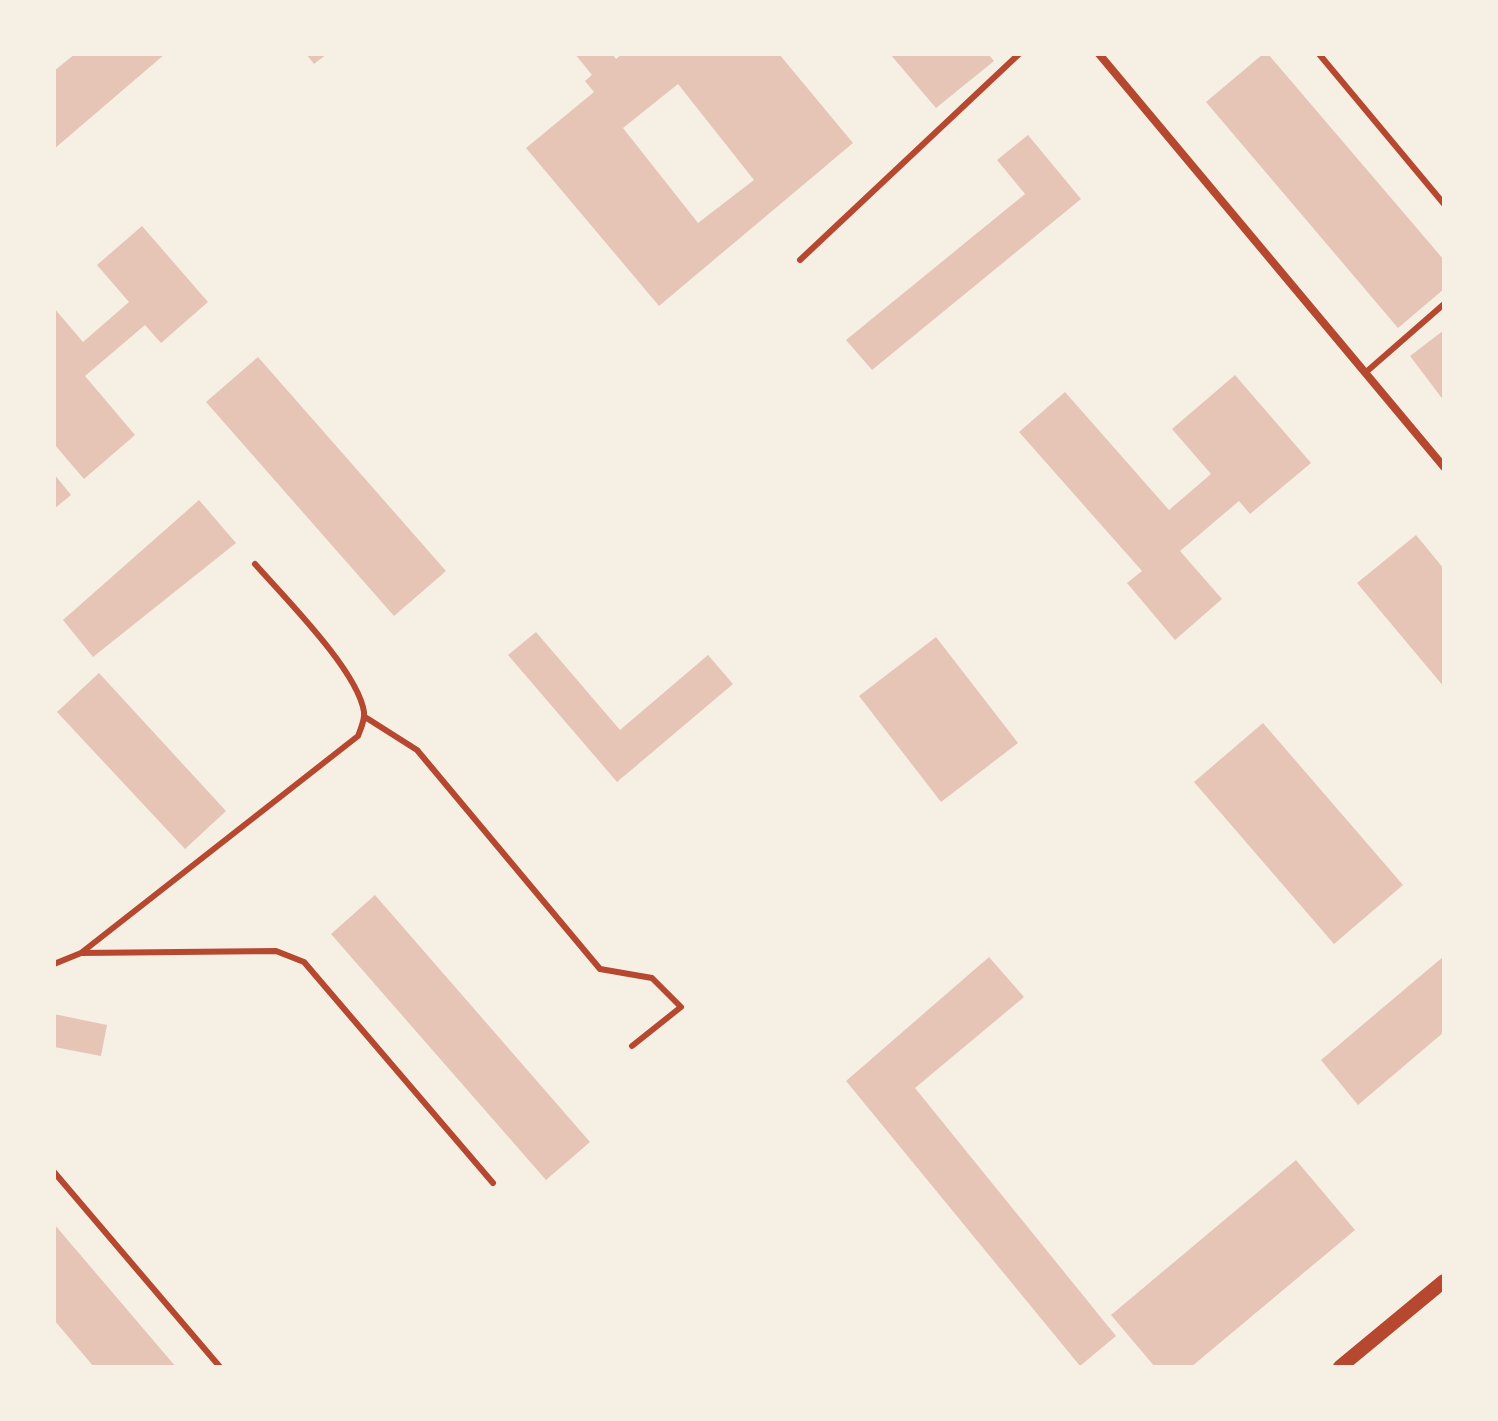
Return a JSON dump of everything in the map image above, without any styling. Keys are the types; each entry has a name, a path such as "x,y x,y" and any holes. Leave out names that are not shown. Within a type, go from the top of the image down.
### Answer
{"street":[{"path":"1099,54 1444,467"},
{"path":"1340,1367 1444,1281"}],"lane":[{"path":"800,260 1019,54"},
{"path":"1319,54 1444,204"},
{"path":"1365,373 1444,304"},
{"path":"54,964 81,953 358,736 365,717 360,696 349,673 255,564"},
{"path":"365,717 417,750 600,969 652,978 681,1007 632,1046"},
{"path":"81,953 276,951 304,962 493,1183"},
{"path":"54,1172 220,1367"}],"building":[{"path":"75,54 165,54 54,149 54,71"},
{"path":"306,54 327,54 314,64"},
{"path":"575,54 612,54 616,59 622,54 779,54 853,143 659,306 526,148 594,92 585,81 592,75","holes":["678,84 754,180 698,223 623,128"]},
{"path":"890,54 988,54 994,61 936,108"},
{"path":"1263,54 1268,54 1444,260 1444,289 1398,328 1206,102"},
{"path":"1028,135 1081,199 872,370 846,340 1025,194 997,160"},
{"path":"142,226 208,302 161,343 145,325 85,376 135,435 84,479 54,444 54,308 83,342 129,302 97,265"},
{"path":"1444,330 1444,401 1410,356"},
{"path":"258,357 446,571 394,616 206,402"},
{"path":"1235,375 1311,463 1250,514 1239,501 1180,551 1222,599 1175,640 1127,583 1142,571 1019,432 1065,392 1169,510 1211,474 1172,429"},
{"path":"54,474 71,495 54,509"},
{"path":"199,500 236,543 93,657 63,620"},
{"path":"1416,535 1444,569 1444,687 1357,583"},
{"path":"536,632 620,730 708,655 733,684 617,782 508,655"},
{"path":"936,637 1018,743 941,802 859,696"},
{"path":"99,673 226,811 185,849 57,712"},
{"path":"1263,723 1403,885 1334,944 1194,782"},
{"path":"375,895 590,1142 546,1180 331,934"},
{"path":"1444,956 1444,1032 1358,1105 1321,1060"},
{"path":"989,957 1024,997 915,1088 1116,1336 1080,1366 846,1081"},
{"path":"54,1014 107,1025 101,1056 54,1047"},
{"path":"1296,1160 1355,1230 1191,1367 1155,1367 1111,1315"},
{"path":"54,1224 176,1367 94,1367 54,1320"}]}
